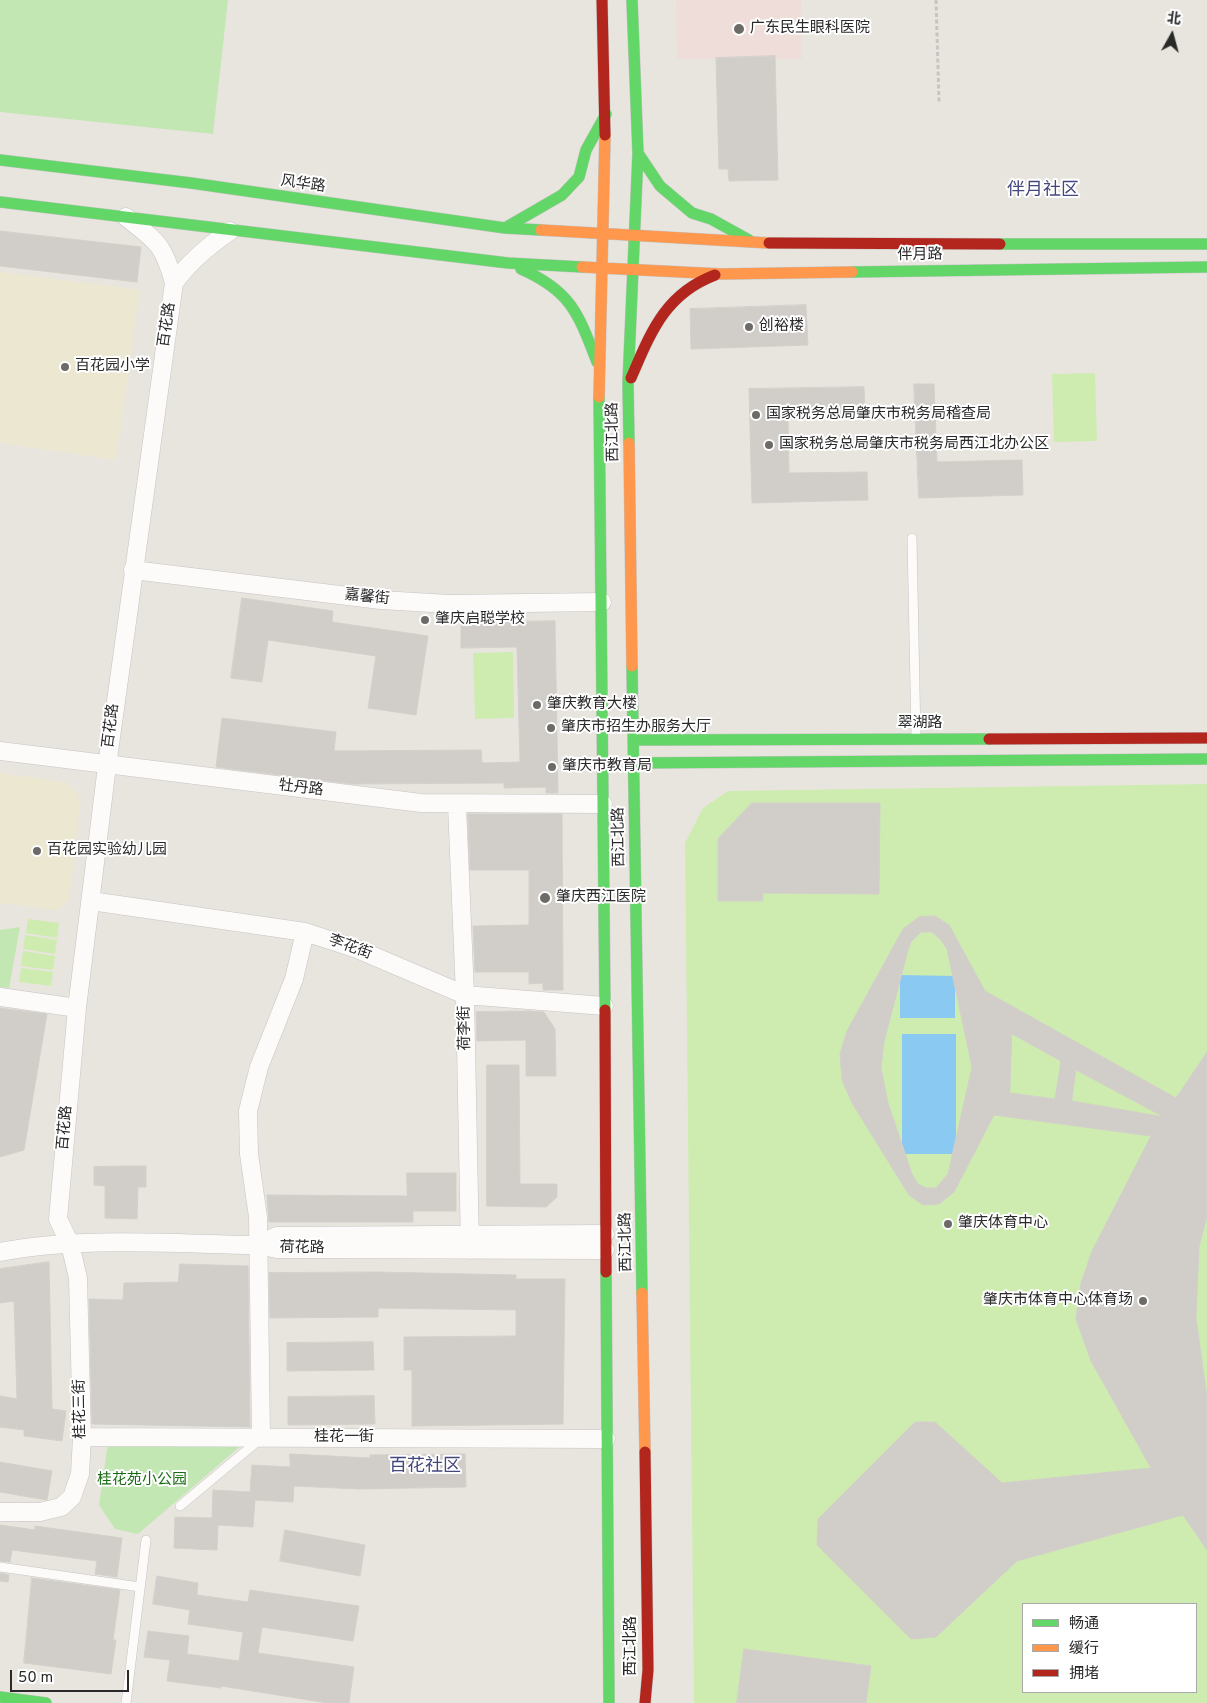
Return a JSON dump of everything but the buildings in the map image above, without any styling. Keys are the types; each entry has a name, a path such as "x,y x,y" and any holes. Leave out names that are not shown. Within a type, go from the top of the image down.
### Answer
{"main road":[{"name":"西江北路","path":"602,0 603,78 606,114 598,364 614,417 634,740 642,1608 648,1670 645,1703"},
{"name":"西江北路","path":"609,1703 613,1612 606,1440 602,602 614,417 628,383 638,153 626,77 632,0"},
{"path":"603,78 626,77"},
{"path":"505,228 562,195 579,177 586,150 606,114"},
{"path":"638,153 660,186 692,213 711,219 755,243"},
{"name":"风华路","path":"0,160 191,183 422,222 634,236"},
{"path":"0,202 230,231 418,249 508,263 601,268"},
{"name":"伴月路","path":"634,236 755,243 1207,244"},
{"path":"508,263 544,278 564,294 578,315 598,364"},
{"name":"伴月路","path":"601,268 721,274 1207,267"},
{"path":"628,383 653,328 665,310 678,295 697,280 721,274"},
{"name":"翠湖路","path":"634,763 1207,738"},
{"name":"翠湖路","path":"634,740 1207,759"},
{"path":"599,1688 610,1665"},
{"path":"648,1670 656,1703"},
{"path":"0,1697 46,1703"}],"street":[{"path":"126,217 155,240 166,254 174,283"},
{"name":"百花路","path":"70,1244 58,1219 77,1008 133,570 174,283 186,268 210,245 230,231"},
{"name":"嘉馨街","path":"133,570 381,600 449,604 602,602"},
{"name":"牡丹路","path":"0,751 107,766 421,803 458,805 603,804"},
{"name":"荷李街","path":"458,805 465,995 470,1242"},
{"name":"李花街","path":"91,900 305,932 357,949 465,995 604,1006"},
{"path":"261,1438 258,1217 249,1154 248,1111 259,1067 294,979 305,932"},
{"path":"0,997 77,1008"},
{"name":"荷花路","path":"0,1252 70,1244 258,1246 277,1249 470,1242 605,1242"},
{"name":"桂花三街","path":"0,1512 40,1512 61,1507 72,1497 80,1474 82,1437 78,1278 70,1244"},
{"name":"桂花一街","path":"82,1437 606,1440"}],"lane":[{"path":"912,538 917,750"},
{"path":"180,1506 261,1438"},
{"path":"126,1703 146,1540"},
{"path":"0,1567 140,1587"}],"path":[{"path":"936,0 938,102"}],"shaded area":[{"name":"广东民生眼科医院","path":"676,0 801,0 802,59 677,59"},
{"name":"百花园小学","path":"0,272 140,290 116,460 0,443"},
{"name":"百花园实验幼儿园","path":"0,773 65,782 75,790 80,802 69,900 57,910 0,903"}],"green space":[{"path":"0,0 228,0 213,134 0,112"},
{"path":"1095,373 1097,441 1054,442 1052,374"},
{"path":"513,652 514,718 475,719 473,653"},
{"name":"肇庆体育中心","path":"1207,784 1207,1703 694,1703 685,843 703,808 728,791"},
{"path":"28,919 59,923 57,938 26,933"},
{"path":"20,927 9,988 0,987 0,930"},
{"path":"25,935 57,940 55,954 23,949"},
{"path":"23,951 55,956 53,970 21,966"},
{"path":"21,968 53,972 51,986 19,982"},
{"name":"桂花苑小公园","path":"108,1443 244,1443 138,1534 115,1529 99,1505"}],"water":[{"path":"900,975 955,976 955,1018 900,1018"},
{"path":"902,1034 956,1034 956,1154 902,1154"}],"traffic: fast":[{"path":"629,443 628,383 638,153 632,0"},
{"path":"505,228 562,195 579,177 586,150 606,114"},
{"path":"638,153 660,186 692,213 711,219 749,240"},
{"path":"0,160 191,183 505,228 541,230"},
{"path":"0,202 508,263 582,267"},
{"path":"1000,244 1207,244"},
{"path":"852,272 1207,267"},
{"path":"521,269 551,286 571,305 597,362"},
{"path":"599,397 605,1010"},
{"path":"632,666 642,1293"},
{"path":"634,740 989,739"},
{"path":"634,763 1207,759"},
{"path":"606,1272 609,1703"},
{"path":"0,1697 46,1703"}],"traffic: slow":[{"path":"599,397 605,135"},
{"path":"541,230 769,243"},
{"path":"582,267 721,274 852,272"},
{"path":"629,443 632,666"},
{"path":"642,1293 645,1452"}],"traffic: jam":[{"path":"602,0 605,135"},
{"path":"769,243 1000,244"},
{"path":"631,378 653,330 662,316 684,293 698,283 715,275"},
{"path":"989,739 1207,738"},
{"path":"605,1010 606,1272"},
{"path":"645,1452 648,1670 645,1703"}],"place":[{"name":"广东民生眼科医院","path":"739,29"},
{"name":"创裕楼","path":"749,327"},
{"name":"百花园小学","path":"65,367"},
{"name":"国家税务总局肇庆市税务局稽查局","path":"756,415"},
{"name":"国家税务总局肇庆市税务局西江北办公区","path":"769,445"},
{"name":"肇庆启聪学校","path":"425,620"},
{"name":"肇庆教育大楼","path":"537,705"},
{"name":"肇庆市招生办服务大厅","path":"551,728"},
{"name":"肇庆市教育局","path":"552,767"},
{"name":"百花园实验幼儿园","path":"37,851"},
{"name":"肇庆西江医院","path":"545,898"},
{"name":"肇庆体育中心","path":"948,1224"},
{"name":"肇庆市体育中心体育场","path":"1143,1301"}],"district":[{"name":"伴月社区","path":"1043,191"},
{"name":"百花社区","path":"425,1467"}]}
